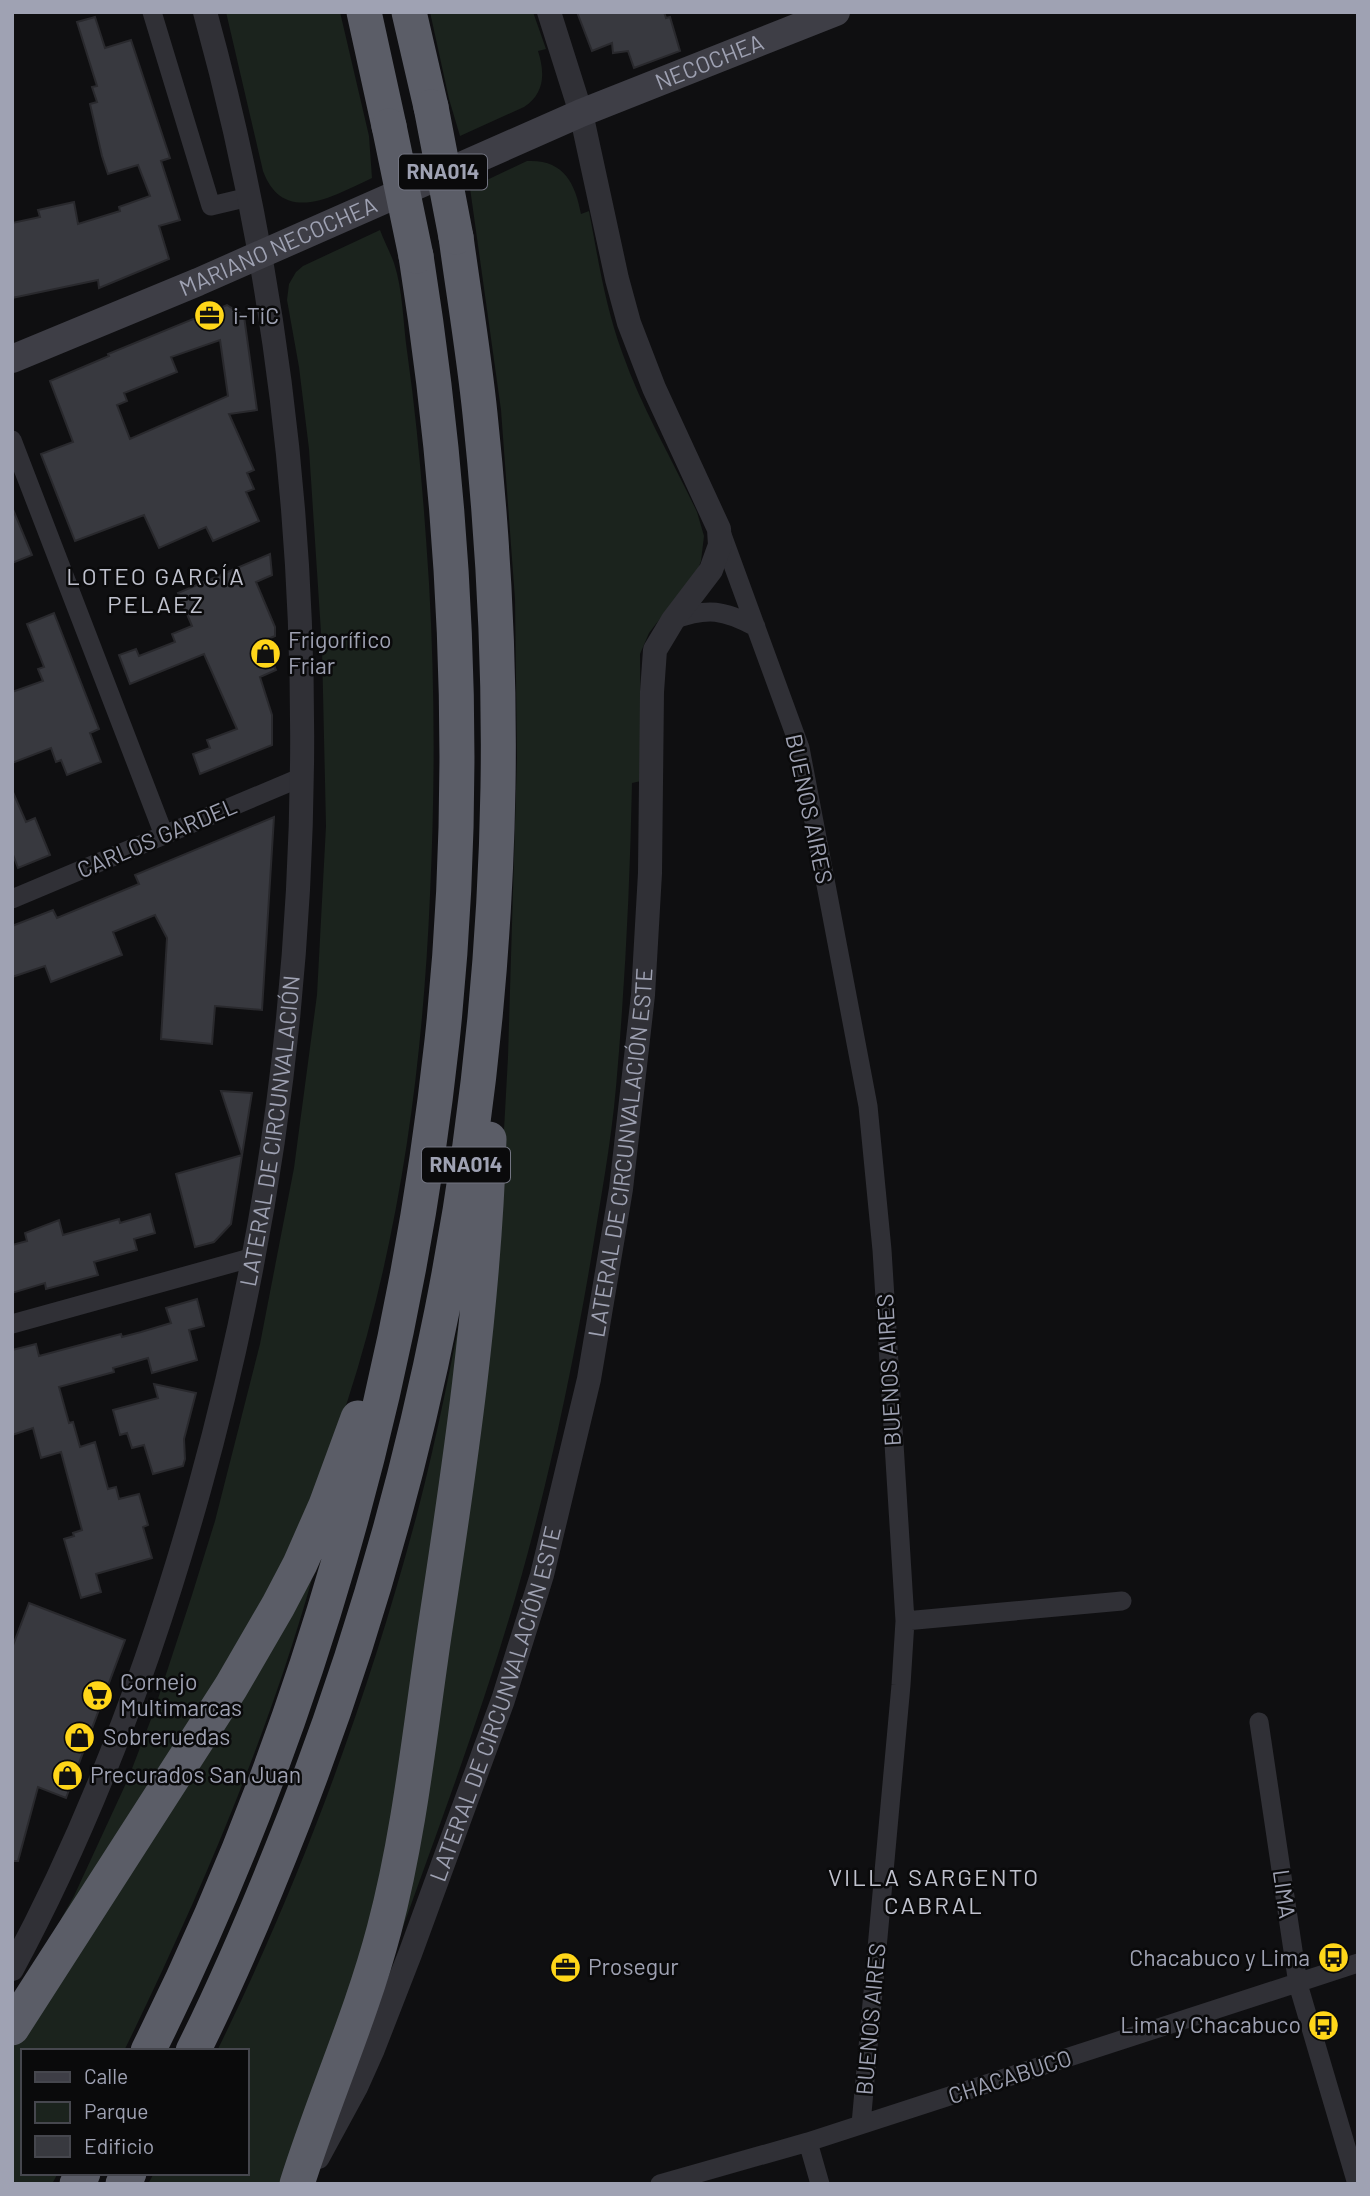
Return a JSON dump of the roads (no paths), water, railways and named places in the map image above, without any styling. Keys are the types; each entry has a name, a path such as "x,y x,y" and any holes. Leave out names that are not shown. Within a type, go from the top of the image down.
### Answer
{"highway":[{"name":"RNA014","path":"149,2049 241,1846 308,1661 364,1471 402,1300 418,1212 442,1040 451,924 456,752 453,602 448,528 436,399 416,256 364,12"},
{"name":"RNA014","path":"194,2049 240,1952 316,1765 352,1661 394,1520 428,1382 456,1239 480,1061 492,931 498,754 490,537 478,400 456,237 431,107 409,12"},
{"path":"299,2184 373,1968 384,1928 410,1798 462,1444 483,1268 489,1133 492,931"},
{"path":"12,2028 232,1687 300,1564 326,1505 402,1300"}],"main road":[{"name":"NECOCHEA","path":"581,113 836,12"},
{"name":"MARIANO NECOCHEA","path":"12,359 260,255 581,113"}],"street":[{"path":"152,12 211,206 249,197"},
{"name":"LATERAL DE CIRCUNVALACIÓN","path":"12,1969 87,1817 153,1641 188,1532 225,1393 254,1257 278,1109 293,973 303,777 300,640 290,481 276,355 260,255 205,12"},
{"path":"549,12 581,113 629,323 654,388 719,529"},
{"path":"12,440 164,835"},
{"name":"LATERAL DE CIRCUNVALACIÓN ESTE","path":"299,2184 332,2133 373,2049 477,1776 530,1619 596,1346 629,1129 648,913 653,661 655,650 673,620 711,569 720,545 719,529"},
{"name":"BUENOS AIRES","path":"719,529 800,748 868,1106 882,1250 905,1621 861,2124"},
{"path":"673,620 690,613 714,611 737,617 756,627"},
{"name":"CARLOS GARDEL","path":"12,899 303,777"},
{"path":"12,1324 254,1257"},
{"path":"905,1621 1122,1601"},
{"name":"LIMA","path":"1259,1722 1298,1984 1357,2184"},
{"name":"CHACABUCO","path":"660,2184 808,2142 1358,1964"},
{"path":"808,2142 820,2184"}],"place":[{"name":"i-TiC","path":"210,316"},
{"name":"Frigorífico Friar","path":"265,653"},
{"name":"Cornejo Multimarcas","path":"97,1695"},
{"name":"Sobreruedas","path":"80,1737"},
{"name":"Precurados San Juan","path":"67,1775"},
{"name":"Chacabuco y Lima","path":"1333,1958"},
{"name":"Prosegur","path":"565,1967"},
{"name":"Lima y Chacabuco","path":"1324,2025"}],"district":[{"name":"LOTEO GARCÍA PELAEZ","path":"156,591"},
{"name":"VILLA SARGENTO CABRAL","path":"934,1892"}]}
